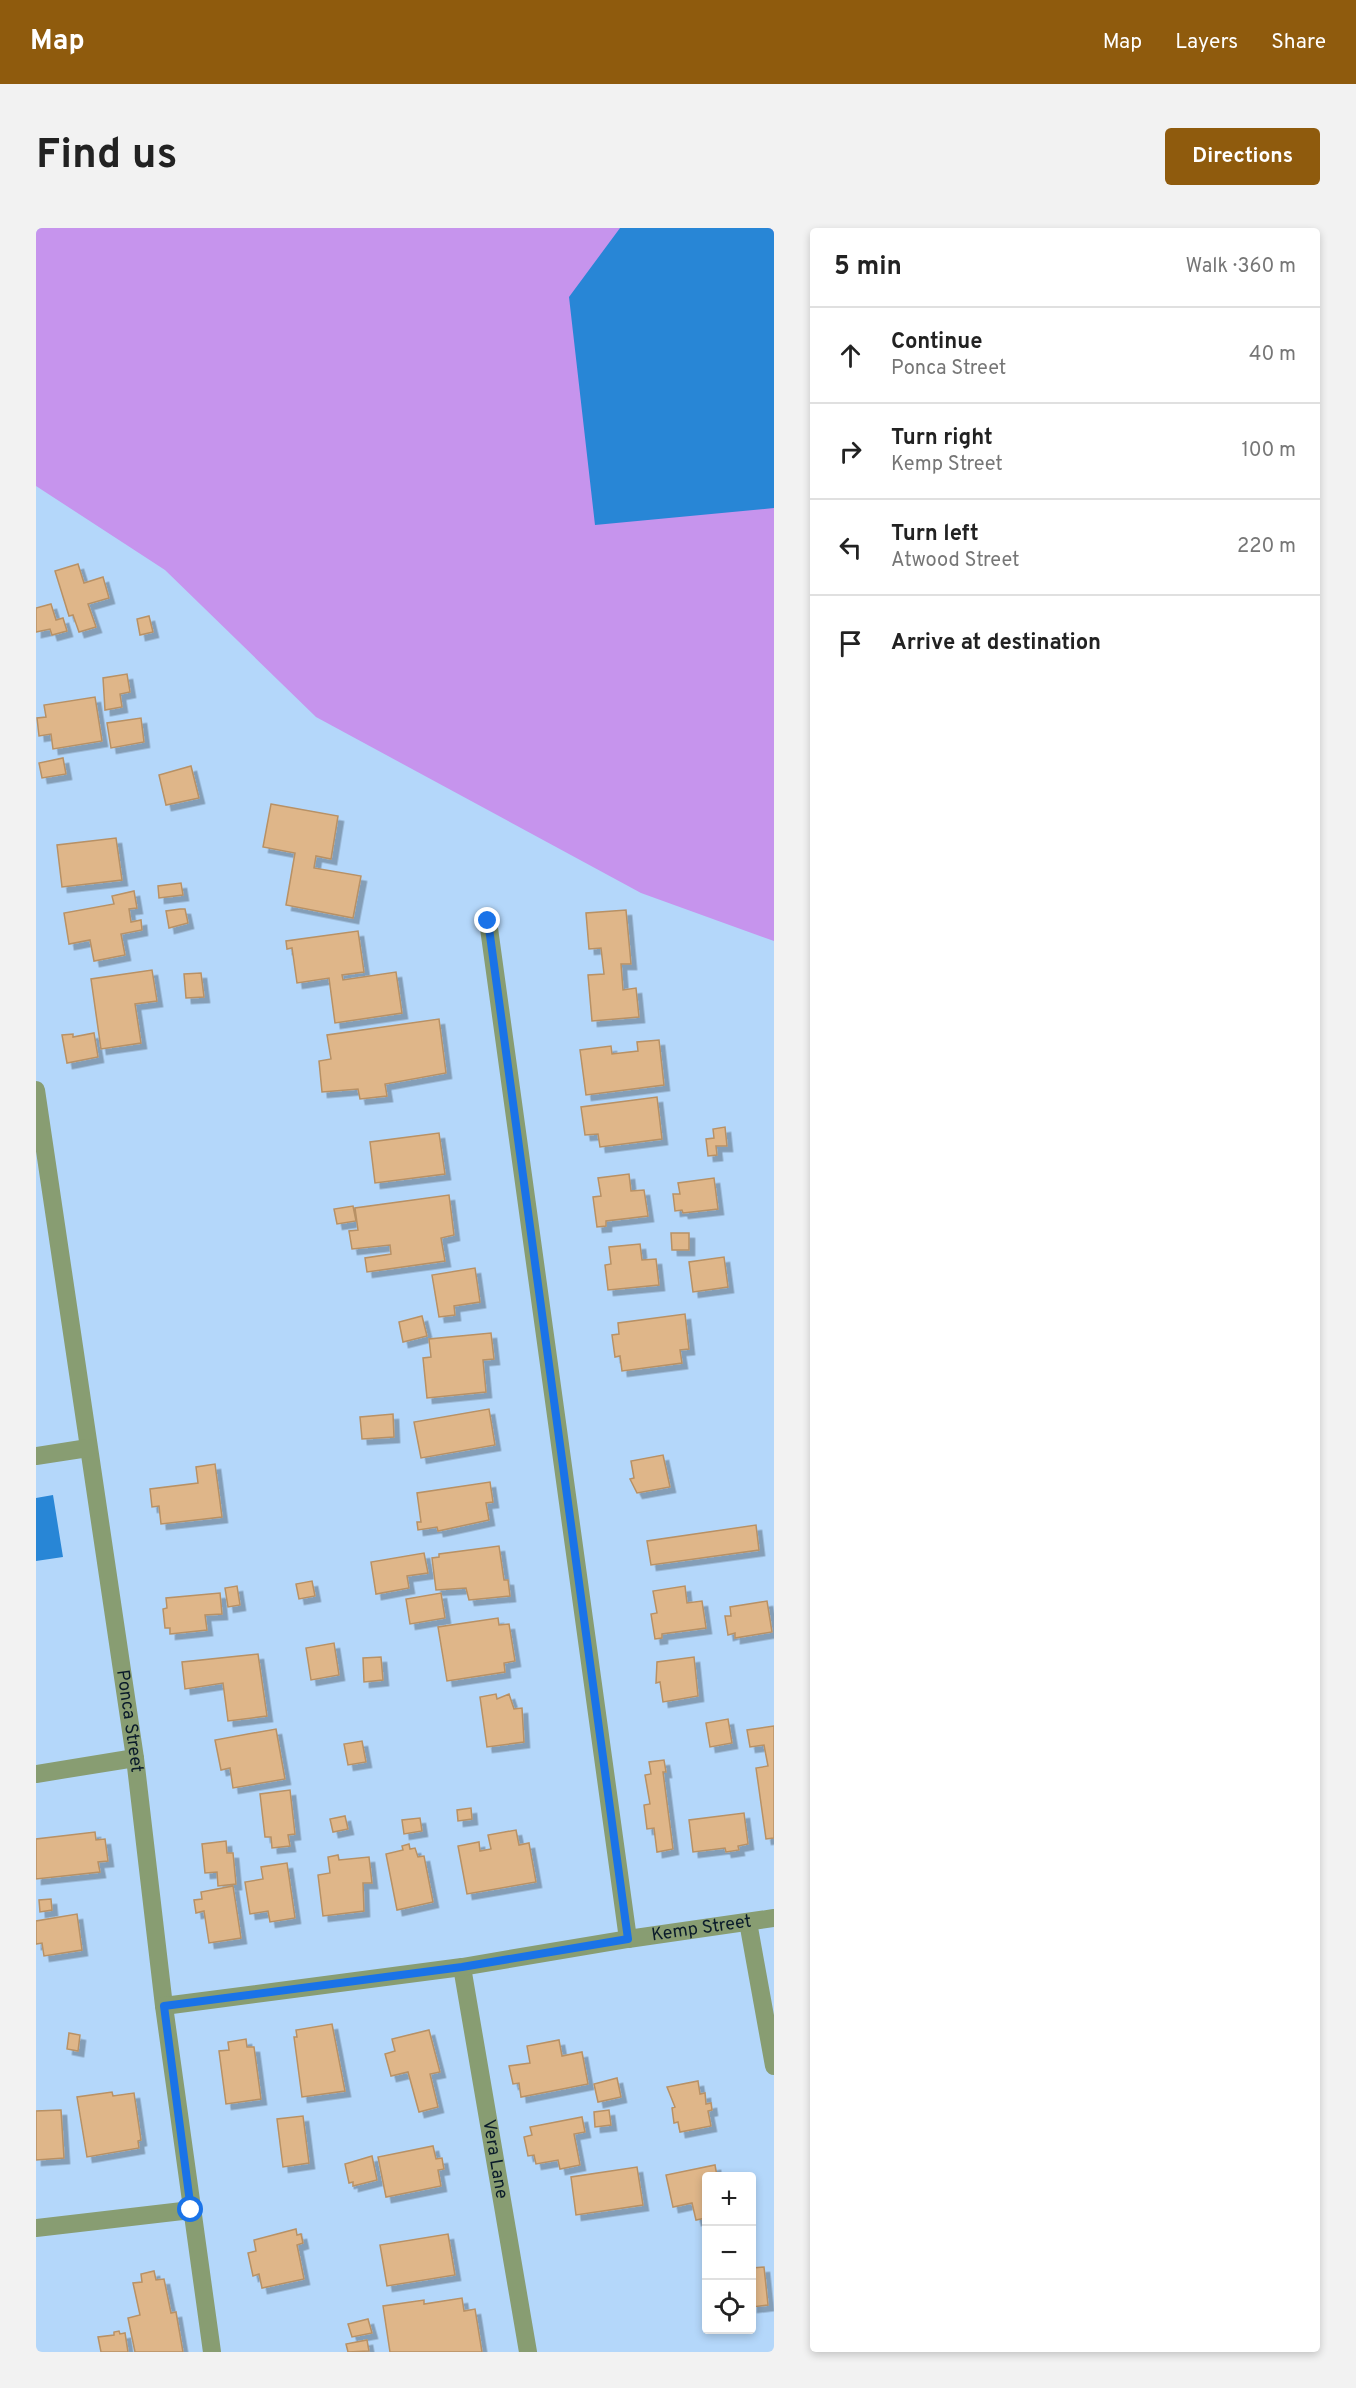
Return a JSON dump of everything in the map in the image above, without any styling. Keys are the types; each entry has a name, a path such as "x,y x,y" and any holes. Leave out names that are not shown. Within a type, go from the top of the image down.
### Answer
{"street":[{"path":"488,921 628,1939"},
{"name":"Ponca Street","path":"36,1090 135,1758 164,2006 212,2352"},
{"path":"36,1456 88,1448"},
{"path":"36,1774 135,1758"},
{"name":"Kemp Street","path":"164,2006 462,1967 628,1939 774,1918"},
{"path":"748,1922 774,2066"},
{"name":"Vera Lane","path":"462,1967 528,2352"},
{"path":"36,2228 191,2210"}],"shaded area":[{"path":"36,228 774,228 774,941 641,893 316,717 165,570 36,486"}],"water":[{"path":"620,228 774,228 774,508 595,525 569,297"},
{"path":"53,1495 63,1557 36,1561 36,1498"}],"building":[{"path":"78,564 84,583 103,577 109,598 88,604 96,627 79,632 73,615 69,616 55,571"},
{"path":"51,604 56,620 63,618 67,631 52,635 50,629 36,632 36,608"},
{"path":"149,616 153,632 140,635 137,619"},
{"path":"127,674 130,692 120,694 122,707 105,710 103,678"},
{"path":"95,697 102,741 53,749 51,734 39,736 37,718 46,717 44,705"},
{"path":"141,718 144,742 111,748 107,723"},
{"path":"63,758 66,774 42,778 39,763"},
{"path":"191,766 199,798 166,805 159,775"},
{"path":"271,804 338,816 331,859 316,856 314,868 361,876 353,918 286,905 295,853 263,847"},
{"path":"116,838 122,880 62,887 57,845"},
{"path":"181,883 183,895 159,898 158,886"},
{"path":"134,891 137,908 129,909 131,922 141,920 142,930 121,934 125,955 94,961 90,940 69,944 64,913 114,904 112,896"},
{"path":"185,909 188,923 169,928 166,911"},
{"path":"626,910 631,964 621,964 623,990 636,988 639,1017 592,1021 588,975 604,974 601,948 589,949 586,913"},
{"path":"358,931 364,972 342,975 343,980 396,972 402,1013 335,1023 329,978 297,983 292,948 287,949 286,941"},
{"path":"152,970 157,1001 135,1004 141,1043 101,1049 91,979"},
{"path":"201,973 204,997 186,998 184,974"},
{"path":"439,1019 446,1073 385,1084 387,1096 360,1099 358,1089 322,1092 319,1061 331,1059 327,1035"},
{"path":"94,1033 98,1057 67,1063 62,1035 73,1034 73,1037"},
{"path":"659,1040 664,1085 586,1095 580,1050 611,1046 612,1054 638,1051 637,1042"},
{"path":"657,1097 662,1139 600,1147 598,1134 585,1135 581,1107"},
{"path":"725,1127 727,1146 716,1146 717,1155 708,1156 706,1139 714,1138 713,1129"},
{"path":"439,1133 445,1174 375,1183 370,1142"},
{"path":"629,1174 631,1191 644,1190 648,1216 606,1221 606,1226 597,1227 593,1197 601,1196 598,1178"},
{"path":"714,1178 718,1209 683,1213 682,1210 675,1211 673,1194 680,1194 678,1183"},
{"path":"449,1195 454,1235 441,1238 445,1261 367,1272 365,1258 391,1254 390,1245 352,1249 349,1231 358,1230 355,1208"},
{"path":"353,1206 356,1221 337,1224 334,1209"},
{"path":"671,1233 689,1233 689,1250 672,1250"},
{"path":"640,1244 642,1260 656,1259 659,1285 608,1290 605,1265 611,1264 609,1247"},
{"path":"724,1257 728,1287 693,1292 689,1262"},
{"path":"475,1268 480,1302 454,1306 455,1315 439,1317 432,1275"},
{"path":"685,1314 689,1349 680,1350 682,1363 622,1371 620,1356 615,1357 612,1335 619,1334 618,1323"},
{"path":"422,1316 427,1336 403,1342 399,1322"},
{"path":"491,1333 494,1359 483,1360 486,1392 427,1398 423,1358 431,1357 429,1339"},
{"path":"489,1409 495,1445 421,1458 414,1422"},
{"path":"393,1414 394,1437 362,1439 360,1417"},
{"path":"663,1455 670,1487 637,1493 630,1479 634,1478 631,1461"},
{"path":"215,1464 222,1517 161,1524 159,1506 152,1507 150,1489 198,1483 196,1467"},
{"path":"490,1482 493,1502 486,1503 489,1520 438,1531 437,1527 418,1530 417,1522 421,1522 417,1493"},
{"path":"756,1525 759,1550 651,1565 647,1541"},
{"path":"499,1546 504,1580 508,1580 510,1596 469,1600 466,1588 436,1590 432,1558 439,1557 439,1554"},
{"path":"424,1553 428,1573 407,1576 409,1588 376,1594 371,1562"},
{"path":"312,1581 315,1596 299,1599 296,1584"},
{"path":"237,1586 240,1605 228,1607 225,1588"},
{"path":"685,1586 687,1603 702,1601 706,1628 662,1634 662,1638 655,1639 651,1614 657,1613 653,1591"},
{"path":"220,1593 222,1614 205,1615 207,1630 170,1634 170,1628 165,1628 163,1609 167,1608 166,1598"},
{"path":"441,1593 445,1618 410,1624 406,1599"},
{"path":"767,1601 772,1632 735,1638 735,1633 728,1635 725,1616 731,1616 730,1607"},
{"path":"498,1618 499,1625 509,1624 515,1661 504,1663 505,1672 447,1681 438,1627"},
{"path":"334,1643 339,1675 311,1680 306,1648"},
{"path":"258,1654 267,1716 228,1721 223,1683 185,1689 182,1662"},
{"path":"381,1657 383,1680 364,1682 363,1658"},
{"path":"694,1657 698,1696 663,1702 660,1682 656,1683 657,1662"},
{"path":"496,1694 497,1699 509,1694 514,1709 522,1708 524,1742 487,1747 480,1697"},
{"path":"728,1719 732,1743 710,1747 706,1723"},
{"path":"774,1726 774,1838 766,1839 756,1768 768,1766 764,1745 750,1747 747,1730"},
{"path":"276,1729 285,1779 233,1788 230,1768 221,1770 215,1740"},
{"path":"362,1741 366,1762 348,1765 344,1744"},
{"path":"664,1760 666,1772 663,1772 673,1849 657,1852 654,1828 647,1829 644,1805 650,1804 645,1775 651,1774 649,1762"},
{"path":"290,1790 295,1834 288,1835 290,1846 272,1848 271,1837 265,1837 260,1794"},
{"path":"471,1808 472,1819 458,1821 457,1810"},
{"path":"744,1813 748,1844 738,1846 739,1850 726,1852 725,1848 693,1852 689,1820"},
{"path":"345,1816 348,1829 333,1832 330,1819"},
{"path":"420,1818 422,1831 404,1834 402,1820"},
{"path":"516,1830 519,1845 529,1843 536,1882 467,1894 458,1846 479,1842 480,1851 491,1849 488,1835"},
{"path":"95,1832 96,1840 105,1839 108,1861 98,1862 100,1872 36,1879 36,1839"},
{"path":"226,1841 227,1853 233,1853 236,1884 218,1886 217,1872 205,1873 202,1844"},
{"path":"409,1844 410,1849 415,1848 418,1857 424,1856 433,1902 397,1910 386,1854 403,1850 402,1846"},
{"path":"338,1855 339,1860 369,1857 372,1883 363,1883 364,1911 323,1916 318,1875 330,1873 328,1857"},
{"path":"287,1863 295,1918 270,1922 268,1911 250,1914 245,1882 263,1879 261,1867"},
{"path":"233,1886 241,1938 209,1943 204,1911 196,1913 194,1900 202,1899 201,1892"},
{"path":"51,1899 52,1910 40,1912 39,1900"},
{"path":"77,1914 82,1950 44,1956 42,1943 36,1944 36,1921"},
{"path":"332,2024 345,2091 302,2097 294,2037 297,2037 296,2030"},
{"path":"429,2030 440,2072 430,2074 438,2107 419,2112 408,2072 391,2076 385,2054 395,2051 392,2039"},
{"path":"69,2033 80,2035 78,2051 67,2049"},
{"path":"246,2039 247,2047 254,2047 261,2099 226,2104 219,2051 229,2050 228,2042"},
{"path":"559,2040 562,2056 582,2052 588,2084 521,2097 519,2083 513,2084 509,2066 530,2063 527,2046"},
{"path":"617,2078 621,2097 598,2102 594,2084"},
{"path":"698,2081 700,2094 705,2093 706,2104 711,2103 712,2110 708,2111 711,2126 680,2132 678,2122 674,2123 672,2108 675,2107 667,2087"},
{"path":"112,2092 113,2096 134,2093 141,2140 138,2141 139,2148 87,2157 77,2097"},
{"path":"61,2110 64,2158 36,2160 36,2111"},
{"path":"609,2110 611,2125 595,2127 594,2112"},
{"path":"303,2116 309,2163 283,2167 277,2119"},
{"path":"582,2117 585,2132 574,2134 580,2165 560,2169 558,2160 536,2164 534,2155 528,2156 524,2137 532,2135 530,2127"},
{"path":"433,2146 436,2159 442,2158 444,2169 438,2170 441,2186 386,2197 378,2157"},
{"path":"372,2156 377,2180 353,2186 353,2182 349,2183 345,2164"},
{"path":"715,2165 716,2172 702,2172 702,2219 696,2220 692,2203 673,2207 666,2175"},
{"path":"637,2167 643,2205 576,2215 571,2177"},
{"path":"296,2229 297,2235 301,2234 303,2243 297,2245 304,2279 262,2288 259,2274 253,2276 248,2253 256,2251 254,2240"},
{"path":"448,2234 455,2275 387,2286 380,2245"},
{"path":"764,2267 768,2305 756,2306 756,2268"},
{"path":"154,2271 156,2280 164,2279 171,2313 176,2312 183,2352 135,2352 128,2318 140,2315 133,2283 142,2282 141,2274"},
{"path":"462,2298 464,2311 475,2309 482,2352 390,2352 383,2306 424,2300 424,2304"},
{"path":"368,2319 372,2333 352,2337 348,2324"},
{"path":"119,2331 120,2334 125,2333 128,2352 101,2352 98,2337 114,2335 114,2332"},
{"path":"367,2340 369,2351 348,2352 346,2344"}],"route":[{"path":"191,2210 164,2006 462,1967 628,1939 488,921"}]}
